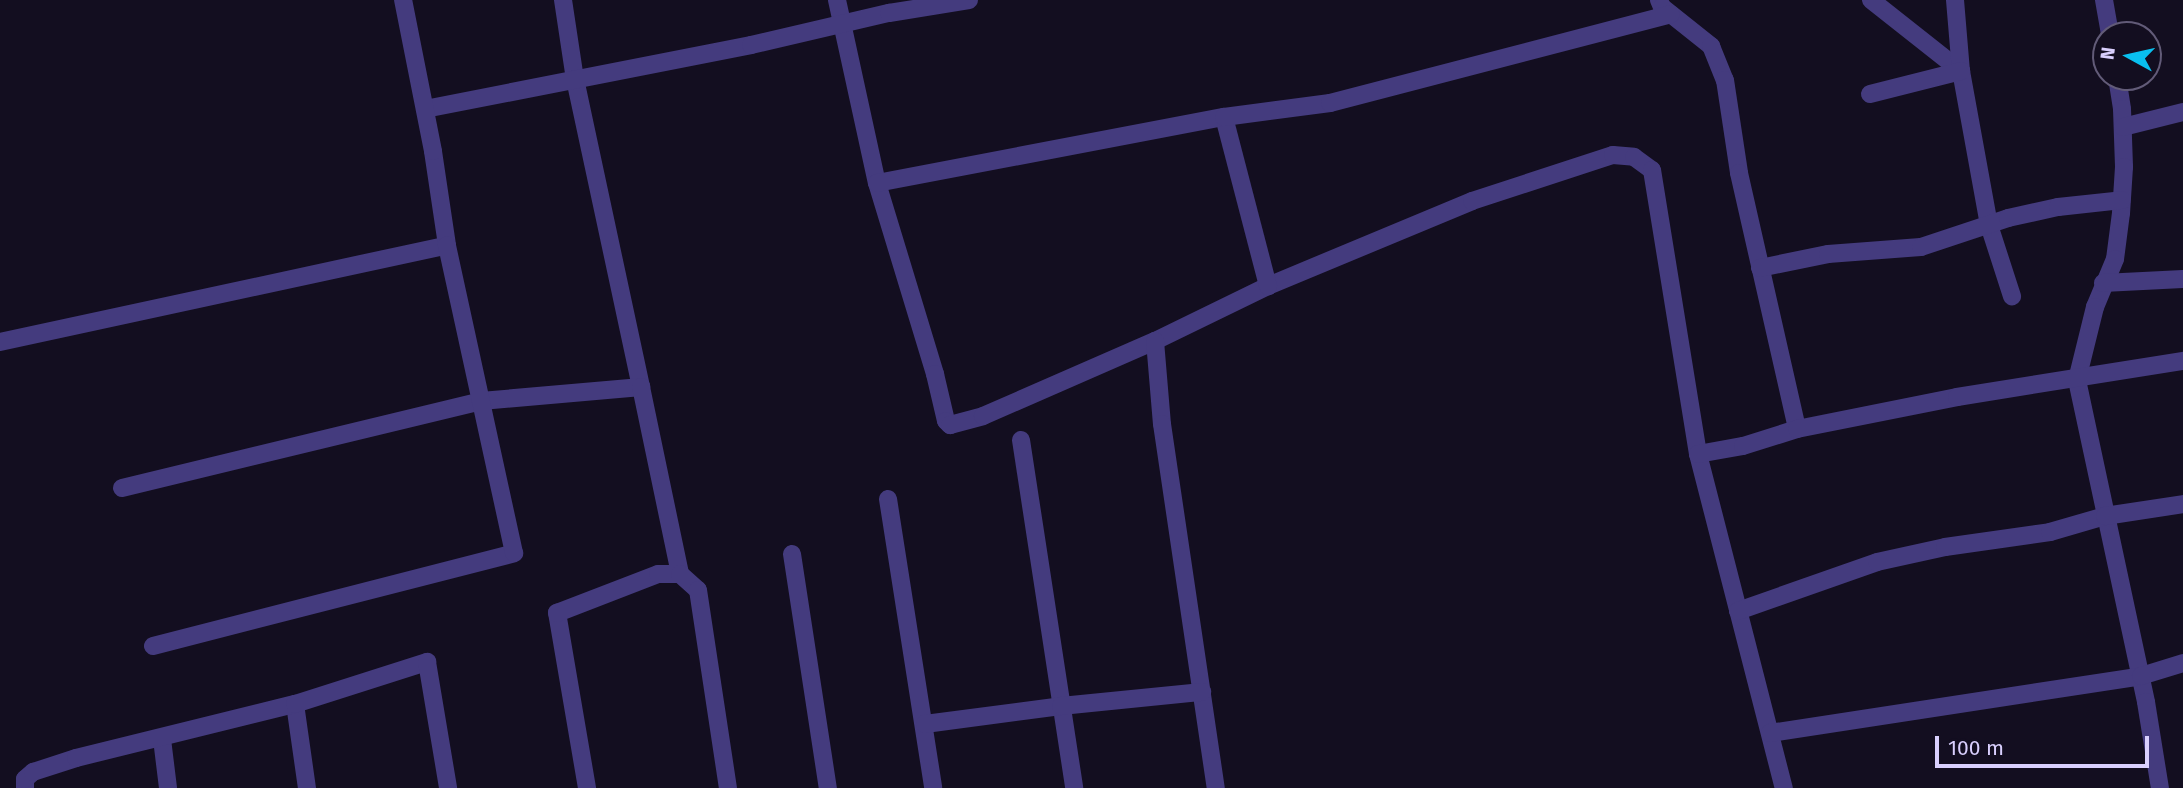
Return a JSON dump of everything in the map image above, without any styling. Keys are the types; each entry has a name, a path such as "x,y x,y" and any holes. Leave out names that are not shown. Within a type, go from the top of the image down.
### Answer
{"street":[{"path":"153,646 514,553 447,245 425,109 403,0"},
{"path":"563,0 575,79 680,574 698,590 728,788"},
{"path":"837,0 877,183 935,373 946,421 950,425 983,416 1154,341 1268,286 1472,201 1613,155 1634,157 1652,170 1699,454 1784,788"},
{"path":"425,109 842,26 888,13 969,0"},
{"path":"1871,0 1961,71"},
{"path":"1955,0 1961,71 1989,225 2012,296"},
{"path":"2104,0 2108,21"},
{"path":"877,183 1224,117 1330,103 1666,5 1711,46 1725,80 1739,173 1797,429"},
{"path":"1870,94 1961,71"},
{"path":"2119,91 2123,127 2122,200 2115,260 2103,283 2077,380 2141,676 2160,788"},
{"path":"2123,127 2183,112"},
{"path":"1224,117 1268,286"},
{"path":"1759,268 1828,254 1922,247 1989,225 2058,207 2122,200"},
{"path":"0,342 447,245"},
{"path":"2103,283 2183,279"},
{"path":"1154,341 1162,424 1216,788"},
{"path":"1699,454 1743,446 1797,429 1957,397 2183,361"},
{"path":"122,488 481,401 641,387"},
{"path":"1021,440 1074,788"},
{"path":"888,499 933,788"},
{"path":"1738,611 1877,562 1945,547 2050,532 2105,516 2183,504"},
{"path":"792,554 828,788"},
{"path":"587,788 557,612 658,574 680,574"},
{"path":"25,788 25,779 33,772 76,758 162,739 295,704 428,662 448,788"},
{"path":"1770,733 2141,676 2183,663"},
{"path":"925,724 1061,706 1202,692"},
{"path":"295,704 307,788"},
{"path":"162,739 168,788"}]}
